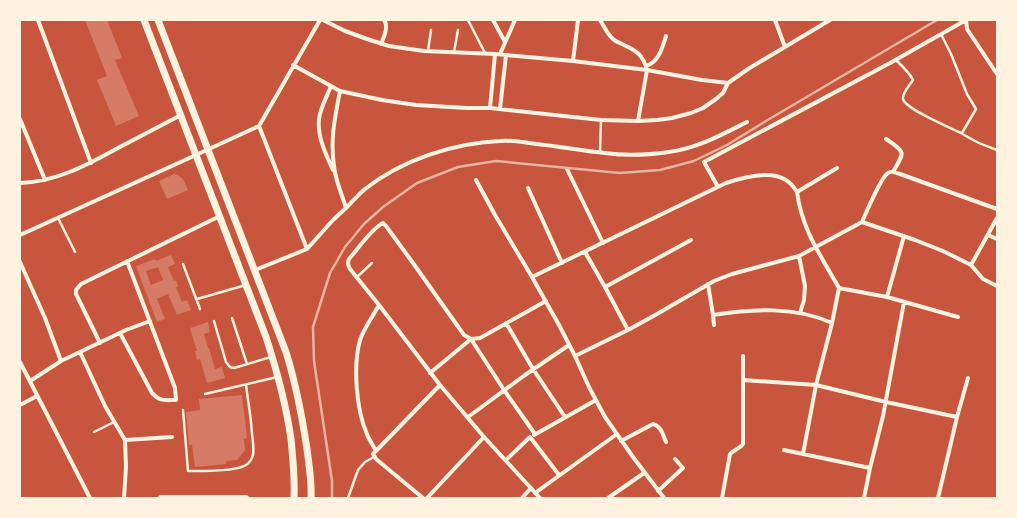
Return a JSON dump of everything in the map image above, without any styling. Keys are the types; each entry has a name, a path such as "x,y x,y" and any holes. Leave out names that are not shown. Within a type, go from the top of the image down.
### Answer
{"main road":[{"path":"144,20 273,356 279,377 289,427 293,457 294,498"},
{"path":"158,20 279,333 292,373 302,419 310,474 311,498"},
{"path":"266,337 279,333"}],"street":[{"path":"38,20 91,163"},
{"path":"20,235 258,126 321,20 345,31 382,44 428,52 497,54 646,68 702,80 728,83"},
{"path":"382,44 387,26 384,20"},
{"path":"493,20 505,42"},
{"path":"490,108 497,54 505,42 515,20"},
{"path":"573,61 578,20"},
{"path":"600,20 613,39 639,54 646,68 638,121"},
{"path":"775,20 785,48"},
{"path":"293,65 340,91 382,100 416,105 490,108 601,120 657,120 672,118 703,108 723,93 728,83 830,20"},
{"path":"718,187 704,162 896,60 966,20 967,29 997,74"},
{"path":"646,68 654,62 658,56 666,36"},
{"path":"500,109 506,55"},
{"path":"331,86 320,114 319,124 325,151 336,176"},
{"path":"340,91 332,145 334,167 346,208"},
{"path":"20,183 29,183 66,174 91,163 181,115"},
{"path":"20,119 44,180"},
{"path":"255,270 307,249 333,220 366,189 388,174 428,155 463,145 502,141 624,155 668,152 686,149 708,141 747,122"},
{"path":"258,126 307,249"},
{"path":"886,139 902,153 902,156 893,172"},
{"path":"797,192 837,168"},
{"path":"568,170 603,243"},
{"path":"575,356 628,330 708,284 732,274 799,256 815,246 862,222 875,193 888,172 893,172 997,209"},
{"path":"532,277 735,180 761,175 773,175 784,178 797,192 805,225 839,288 832,323 816,385 803,454"},
{"path":"476,180 546,301 605,417 644,473 664,498"},
{"path":"528,188 562,263"},
{"path":"100,343 76,294 76,290 81,284 220,216"},
{"path":"971,265 997,218"},
{"path":"862,222 930,246 971,265 983,279 997,286"},
{"path":"535,434 471,339 464,335 386,226 383,223 377,226 349,259 348,266 430,373 484,437 540,498"},
{"path":"988,235 997,240"},
{"path":"887,297 904,236"},
{"path":"605,287 691,240"},
{"path":"585,252 628,330"},
{"path":"799,256 805,286 804,300 800,313"},
{"path":"120,333 152,393 159,400 176,400 175,388 127,261"},
{"path":"20,262 45,318 60,361"},
{"path":"708,284 714,324"},
{"path":"839,288 887,297 958,317"},
{"path":"430,373 471,339 480,338 546,301"},
{"path":"864,498 886,402 904,302"},
{"path":"376,451 366,433 360,412 356,362 361,338 379,305"},
{"path":"713,315 758,310 800,313 821,318 832,323"},
{"path":"30,381 60,361 150,320"},
{"path":"506,323 533,369 565,418"},
{"path":"468,417 533,369 569,345"},
{"path":"80,352 105,406 125,440 126,467 124,498"},
{"path":"722,498 730,454 742,444 743,356"},
{"path":"20,362 90,498"},
{"path":"938,498 957,417 968,378"},
{"path":"743,380 816,385 957,417"},
{"path":"423,498 373,454 440,385"},
{"path":"20,405 37,396"},
{"path":"506,460 530,437 596,400"},
{"path":"621,441 653,424 656,424 666,442"},
{"path":"535,493 617,434"},
{"path":"125,440 172,437"},
{"path":"427,498 484,437"},
{"path":"530,437 559,475"},
{"path":"784,450 870,468"},
{"path":"658,491 683,468 675,459"},
{"path":"608,498 644,473"},
{"path":"522,498 531,488"},
{"path":"161,498 246,498"}],"lane":[{"path":"468,20 485,54"},
{"path":"428,52 431,30"},
{"path":"454,53 458,30"},
{"path":"941,34 951,54 967,94 976,109 962,134"},
{"path":"896,60 913,80 904,96 903,100 905,103 920,114 977,142 997,150"},
{"path":"600,153 601,120"},
{"path":"58,218 75,252"},
{"path":"357,277 372,263"},
{"path":"183,264 200,309"},
{"path":"197,299 246,285"},
{"path":"232,318 247,364"},
{"path":"214,321 226,362 230,366 234,368 273,356"},
{"path":"205,394 279,377"},
{"path":"182,410 188,471 220,471 241,467 246,465 253,457 254,447 246,385"},
{"path":"94,432 114,422"},
{"path":"348,498 358,470 365,462 374,456"}],"building":[{"path":"85,20 107,20 122,58 115,60 139,116 116,126 97,80 107,76"},
{"path":"174,174 183,179 188,190 167,199 159,181"},
{"path":"171,255 175,264 168,267 174,281 176,280 178,286 176,287 182,302 187,300 191,310 177,315 168,294 157,299 165,319 157,322 136,266 155,259 156,261","holes":["158,267 163,280 151,285 146,271"]},
{"path":"208,322 210,332 204,334 208,348 215,369 222,367 225,378 207,383 200,359 197,360 195,351 197,351 190,328"},
{"path":"242,395 247,438 244,439 245,450 237,460 226,461 226,464 195,467 192,445 189,445 186,412 200,410 199,399"}],"railway":[{"path":"332,498 332,481 314,361 313,327 330,273 345,247 364,224 383,207 417,183 458,167 496,161 620,173 660,170 694,161 727,145 937,20"}]}
